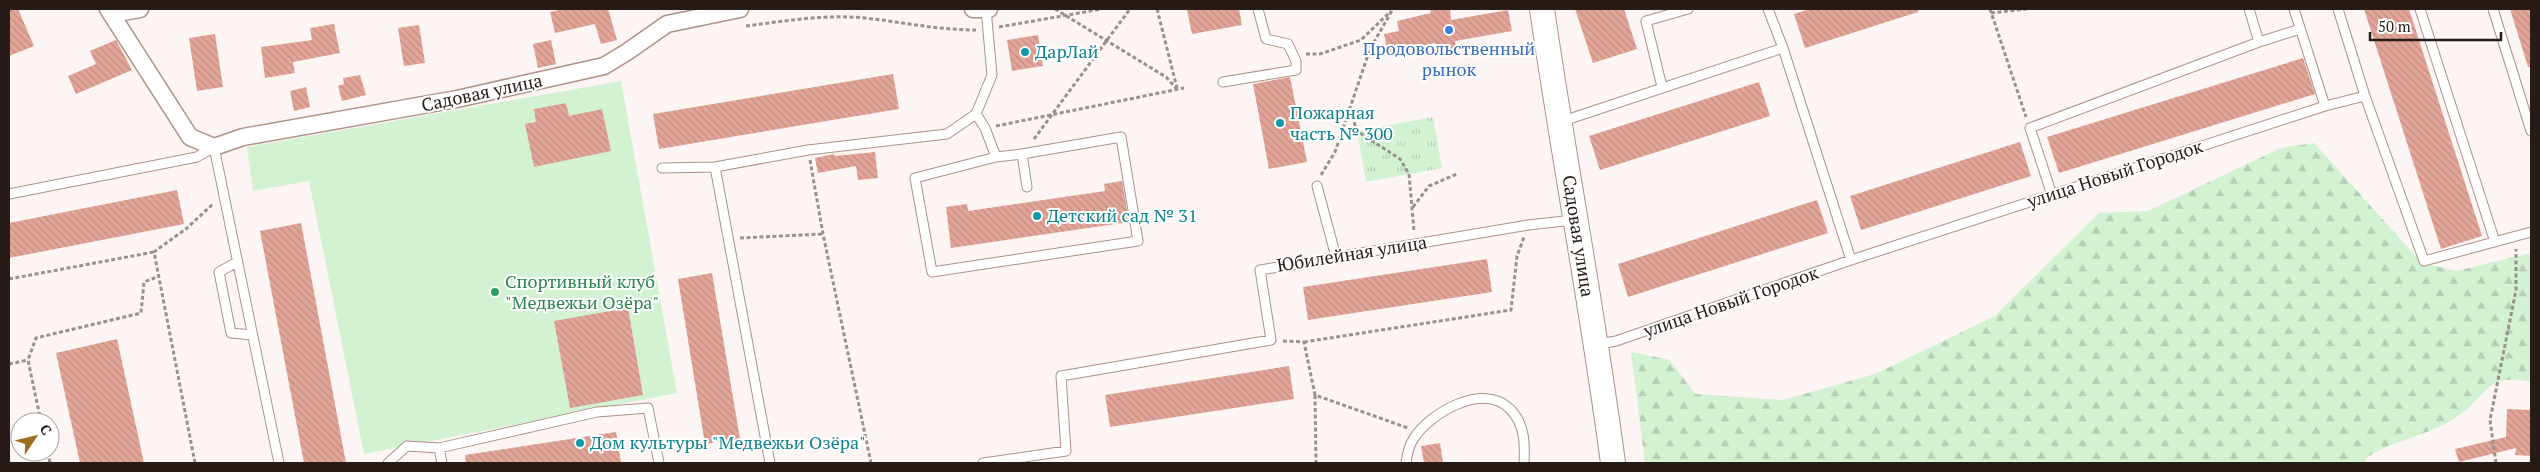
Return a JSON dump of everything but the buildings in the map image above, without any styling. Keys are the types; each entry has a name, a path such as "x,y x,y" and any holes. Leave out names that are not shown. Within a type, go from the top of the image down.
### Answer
{"street":[{"path":"140,9 110,11 190,137 214,148"},
{"name":"Садовая улица","path":"214,148 243,137 457,99 604,66 628,52 667,24 740,9"},
{"path":"973,9 987,9"},
{"name":"Садовая улица","path":"1542,9 1558,122 1576,220 1613,463"}],"lane":[{"path":"662,168 715,167 808,150 947,134 976,114 992,75 987,9"},
{"path":"1223,82 1296,70 1296,61 1288,44 1266,39 1258,9"},
{"path":"1662,87 1646,21 1688,9"},
{"path":"1768,9 1783,48 1851,260"},
{"path":"2248,9 2259,42"},
{"path":"2294,9 2325,106"},
{"path":"2338,9 2365,96 2424,261 2531,232"},
{"path":"2420,9 2494,242"},
{"path":"2493,9 2531,132"},
{"path":"2052,195 2030,128 2259,42 2300,29"},
{"path":"1558,122 1783,48"},
{"name":"улица Новый Городок","path":"1595,344 1616,341 1851,260 2325,106 2365,96"},
{"path":"976,114 985,128 996,157"},
{"path":"1121,137 1138,241 932,272 914,178 996,157 1022,154 1121,137"},
{"path":"9,194 197,157 214,148 279,463"},
{"path":"1022,154 1027,187"},
{"path":"715,167 770,463"},
{"path":"1317,186 1336,257"},
{"name":"Юбилейная улица","path":"1270,340 1260,270 1528,226 1576,220"},
{"path":"237,262 218,272 231,333 252,335"},
{"path":"983,463 1066,451 1061,376 1270,340"},
{"path":"1406,463 1412,440 1430,418 1449,407 1476,399 1495,401 1510,409 1522,430 1524,438 1524,463"},
{"path":"388,463 407,446 439,448 597,412 648,408 659,463"},
{"path":"439,448 442,463"}],"path":[{"path":"1055,9 1166,77 1178,89"},
{"path":"738,27 804,18 863,18 950,30 988,29 1102,9"},
{"path":"1022,154 1130,9"},
{"path":"1157,9 1178,89"},
{"path":"1303,54 1320,54 1361,40 1393,9"},
{"path":"1317,186 1323,168 1335,152 1370,50 1393,9"},
{"path":"2027,9 1990,11 2030,128"},
{"path":"985,128 1184,88"},
{"path":"1349,110 1357,131 1400,159 1409,174 1415,244"},
{"path":"808,150 823,234 871,463"},
{"path":"1413,207 1429,186 1457,174"},
{"path":"9,279 154,252 187,228 224,195"},
{"path":"1270,340 1304,342 1512,310 1518,256 1528,226"},
{"path":"727,239 823,234"},
{"path":"2496,463 2490,420 2516,290 2516,236"},
{"path":"154,252 157,276 195,463"},
{"path":"39,412 28,360 36,338 142,313 144,282 157,276"},
{"path":"1304,342 1315,394 1316,463"},
{"path":"9,364 28,360"},
{"path":"1315,394 1418,431"}],"green space":[{"name":"Спортивный клуб \"Медвежьи Озёра\"","path":"621,81 677,393 364,454 309,181 253,191 247,147"},
{"path":"1433,117 1442,168 1366,182 1357,131"},
{"path":"2314,143 2422,263 2457,271 2531,253 2531,382 2510,380 2497,382 2454,419 2442,426 2378,451 2366,458 2365,463 1645,463 1631,352 1670,360 1695,394 1783,400 1875,374 1995,316 2099,213 2148,211 2281,148"}],"place":[{"name":"Продовольственный рынок","path":"1449,30"},
{"name":"ДарЛай","path":"1025,52"},
{"name":"Пожарная часть № 300","path":"1280,123"},
{"name":"Детский сад № 31","path":"1037,216"},
{"name":"Спортивный клуб \"Медвежьи Озёра\"","path":"495,292"},
{"name":"Дом культуры \"Медвежьи Озёра\"","path":"580,443"}]}
